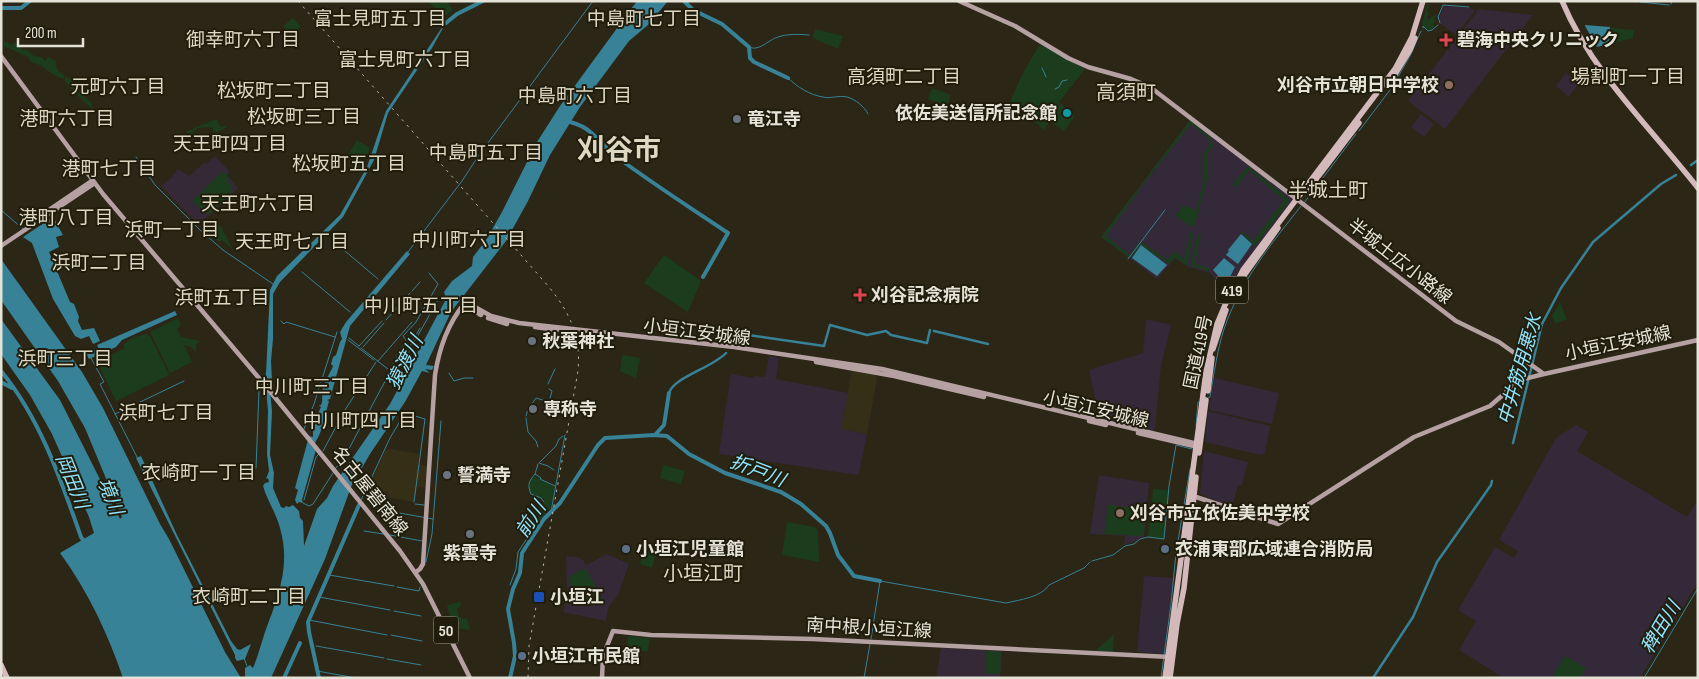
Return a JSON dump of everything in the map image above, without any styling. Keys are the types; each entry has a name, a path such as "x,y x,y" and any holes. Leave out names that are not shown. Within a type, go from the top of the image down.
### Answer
{"highway":[{"name":"国道419号","path":"1170,678 1174,602 1192,495 1210,349 1217,324 1243,270 1300,202 1395,69 1412,37 1424,1"},
{"path":"1564,1 1609,74 1698,182"},
{"path":"1564,1 1578,33 1606,75 1698,188"},
{"name":"国道419号","path":"1165,678 1182,598 1190,536 1192,495"},
{"path":"1,665 8,678"}],"main road":[{"name":"半城土広小路線","path":"959,1 1015,26 1068,58 1088,67 1131,78 1150,87 1456,321 1499,342 1544,374"},
{"name":"名古屋碧南線","path":"1,56 94,182 308,437 416,572 432,600 470,678"},
{"path":"1,244 94,182"},
{"path":"416,572 423,564 435,374 444,338 454,317 465,303"},
{"name":"小垣江安城線","path":"465,303 483,315 507,324 743,351 881,373 1198,445"},
{"name":"小垣江安城線","path":"465,303 484,313 519,323 734,347 882,369 1198,445"},
{"name":"小垣江安城線","path":"1192,495 1278,524 1414,437 1490,406 1520,380 1556,370 1698,340"},
{"name":"南中根小垣江線","path":"602,678 603,656 613,631 651,635 813,639 1170,657"}],"shaded area":[{"path":"1443,6 1470,8 1475,11 1456,35 1440,23 1438,18"},
{"path":"1479,9 1533,15 1445,129 1408,101"},
{"path":"1566,73 1579,83 1569,97 1556,86"},
{"path":"1421,114 1434,124 1424,137 1411,127"},
{"path":"1190,120 1295,199 1242,268 1227,291 1210,273 1188,267 1175,258 1157,279 1101,237"},
{"path":"215,156 229,171 227,175 238,188 199,225 161,186 178,169 189,176"},
{"path":"1146,319 1171,325 1161,365 1155,429 1152,431 1100,419 1089,370 1143,353"},
{"path":"769,356 779,358 776,379 848,393 841,429 867,434 857,475 720,454 731,374 753,378 754,376 765,377"},
{"path":"852,370 875,374 877,378 867,434 841,429"},
{"path":"1214,378 1279,393 1272,424 1209,410"},
{"path":"1208,411 1270,426 1265,453 1260,455 1205,442"},
{"path":"1576,425 1588,432 1577,451 1687,517 1698,499 1698,582 1640,678 1504,678 1459,650 1476,621 1458,610 1495,547 1514,558 1518,551 1499,540 1556,438"},
{"path":"389,449 419,454 418,464 427,466 426,488 416,487 414,502 365,493 385,451"},
{"path":"1204,451 1248,462 1242,485 1238,485 1232,508 1200,494"},
{"name":"刈谷市立依佐美中学校","path":"1099,475 1149,483 1144,537 1136,542 1124,545 1125,536 1090,534"},
{"path":"607,554 629,564 618,595 608,608 606,621 563,612 567,593 566,556 578,557 586,565"},
{"path":"1144,576 1174,578 1165,653 1163,654 1137,652"},
{"path":"941,648 1002,651 1000,678 936,678"}],"green space":[{"path":"430,1 447,1 453,10 445,16 429,3"},
{"path":"1427,4 1429,4 1427,11 1429,14 1427,16 1428,20 1435,15 1437,16 1434,18 1436,21 1432,24 1435,26 1432,30 1428,30 1422,24"},
{"path":"293,18 301,27 291,35 283,26"},
{"path":"1611,28 1634,30 1633,38 1610,44"},
{"path":"815,29 843,36 838,49 813,38"},
{"path":"4,42 12,45 17,43 23,50 27,50 34,56 41,57 45,61 48,57 56,61 58,70 65,76 63,79 52,74 42,66 31,62 28,57 4,46"},
{"path":"1040,44 1085,69 1059,102 1075,116 1064,131 1050,121 1044,130 1010,101 1023,73"},
{"path":"66,76 76,83 82,95 91,102 93,110 64,80"},
{"path":"932,88 951,95 947,106 928,99"},
{"path":"216,119 221,127 227,127 216,133 211,127 198,128 193,132 198,139 185,132"},
{"path":"1190,120 1212,139 1213,144 1207,155 1207,179 1195,224 1192,227 1175,216 1183,206 1196,210 1204,179 1204,154 1211,141 1191,124 1138,189"},
{"path":"357,140 370,148 361,169 348,155"},
{"path":"1248,166 1290,200 1255,246 1241,233 1243,232 1253,241 1284,200 1249,170 1236,188 1232,185"},
{"path":"223,171 229,178 227,180 231,185 231,193 208,215 192,201"},
{"path":"1137,190 1139,191 1106,236 1130,255 1140,241 1167,260 1175,251 1184,259 1191,231 1193,235 1187,266 1175,257 1169,264 1141,245 1130,258 1101,237"},
{"path":"218,224 223,229 231,248 222,240 219,242 208,231"},
{"path":"1201,233 1195,264 1210,268 1209,271 1191,266 1197,237"},
{"path":"664,255 701,281 688,312 644,283"},
{"path":"1560,302 1567,319 1555,324 1552,316"},
{"path":"178,318 181,324 177,330 181,337 200,341 196,345 196,352 190,346 184,345 192,362 170,373 150,332"},
{"path":"146,334 150,336 169,375 116,401 97,362 125,348 123,345 132,338"},
{"path":"622,355 640,358 636,378 620,371"},
{"path":"663,465 685,471 681,484 660,478"},
{"path":"534,476 555,487 551,507 537,525 531,524 531,515 545,502 544,499 531,493 529,488 530,480"},
{"path":"1153,489 1168,490 1166,516 1151,515"},
{"path":"1108,505 1146,509 1144,534 1141,536 1104,534"},
{"path":"1150,516 1166,517 1164,539 1148,537"},
{"path":"787,522 815,527 818,530 819,562 782,555"},
{"path":"643,549 656,553 652,568 640,564"},
{"path":"585,568 606,604 576,599 570,584 570,576"},
{"path":"460,601 461,606 457,608 459,616 463,619 467,618 470,630 456,628 451,618 447,606"},
{"path":"1114,634 1113,652 1095,651"},
{"path":"628,636 650,638 648,651 627,651"},
{"path":"986,651 1001,652 1000,674 985,673"},
{"path":"1565,656 1586,668 1580,678 1552,678"}],"water":[{"path":"637,1 668,1 648,25 629,41 580,107 550,155 506,241 451,312 426,365 434,366 432,370 425,369 430,373 422,371 405,402 370,454 351,487 325,559 271,678 245,678 245,668 250,665 253,668 278,594 284,568 283,542 280,528 263,486 269,482 268,478 266,479 269,471 266,390 269,380 266,374 270,290 277,276 340,215 367,167 386,111 447,20 449,22 444,26 432,48 388,113 374,160 343,217 280,282 273,294 270,455 274,473 273,488 281,507 293,505 299,511 300,518 303,521 304,546 317,509 327,498 333,486 390,404 446,299 444,292 452,281 472,266 473,257 486,240 502,212 537,142 560,106"},
{"path":"1585,25 1610,27 1609,44 1597,47"},
{"path":"53,217 63,235 56,237 59,247 49,252 70,302 74,304 82,330 94,328 100,341 93,344 89,336 81,339 75,336 53,299 32,243 23,237"},
{"path":"1241,234 1252,244 1238,264 1226,255"},
{"path":"1141,245 1167,265 1157,276 1132,258"},
{"path":"407,251 410,254 350,326 330,399 327,400 329,401 323,426 315,443 317,446 302,500 303,503 299,502 297,504 295,500 298,490 295,488 309,436 313,437 312,428 313,424 317,421 316,418 321,407 319,405 322,403 324,385 333,366 331,364 333,357 336,355 342,339 340,332 346,322"},
{"path":"1224,258 1235,267 1226,285 1213,270"},
{"path":"1,259 82,372 103,408 225,652 241,678 123,678 111,645 96,613 80,582 60,553 94,533 89,517 52,434 30,395 1,354 1,319 60,400 120,519 122,517 85,428 58,381 1,300"},
{"path":"175,311 177,315 122,340 116,347 89,359 86,354 88,351 99,349 97,345"},
{"path":"141,456 177,535 231,641 240,650 251,644 245,659 237,661 235,658 136,458"}],"waterway":[{"path":"1,8 21,8 30,1"},
{"path":"446,23 457,14 483,1"},
{"path":"408,252 593,1"},
{"path":"684,1 693,10 722,24 749,47 750,58 754,62 788,78"},
{"path":"1632,1 1636,2"},
{"path":"1640,2 1669,5"},
{"path":"1440,23 1438,17 1443,5 1469,7"},
{"path":"1423,28 1423,26 1428,31 1438,25"},
{"path":"1392,87 1410,56 1421,31"},
{"path":"749,47 760,47 781,36 793,34 809,35"},
{"path":"1042,68 1046,77"},
{"path":"788,78 813,94 826,97 841,96 850,98 862,106 868,114"},
{"path":"1055,89 1059,87 1062,81 1067,80"},
{"path":"1359,131 1390,90"},
{"name":"猿渡川","path":"565,121 575,123 589,131 610,151 631,167 728,233 703,277"},
{"path":"1304,203 1356,134"},
{"path":"136,157 155,185 200,230 223,250 273,284"},
{"name":"中井筋用悪水","path":"1691,165 1698,160"},
{"name":"中井筋用悪水","path":"1513,443 1542,324 1561,288 1593,242 1661,184 1676,175"},
{"path":"1208,398 1210,397 1224,329 1239,295 1257,264 1301,206"},
{"path":"1,210 23,229"},
{"path":"1128,259 1165,210"},
{"path":"332,240 378,279"},
{"path":"302,272 350,312"},
{"path":"390,370 406,340 403,336 416,322 438,284 429,273"},
{"path":"412,291 420,282"},
{"path":"386,320 410,293"},
{"path":"394,373 396,374 438,300"},
{"path":"281,321 284,324 286,322 335,337"},
{"path":"359,346 382,321"},
{"path":"378,361 412,322"},
{"path":"363,347 384,323"},
{"path":"733,342 741,334 824,346 830,325 867,335 886,331 891,335 927,343 930,330"},
{"path":"394,373 420,328"},
{"path":"934,331 988,344"},
{"path":"304,429 337,332"},
{"path":"349,338 359,346"},
{"path":"348,340 374,360"},
{"path":"361,348 393,373"},
{"path":"669,393 678,382 726,353"},
{"path":"91,358 104,382 100,384 138,459"},
{"path":"323,451 345,410 376,362"},
{"path":"548,384 555,369"},
{"name":"岡田川","path":"1,371 15,389 38,429 57,472 81,537 86,544"},
{"path":"267,387 268,372"},
{"path":"335,469 344,458 390,372"},
{"path":"449,373 454,381 473,378"},
{"path":"115,414 184,381"},
{"name":"岡田川","path":"1,382 12,388"},
{"path":"526,416 529,405 536,398 549,402 552,391 549,389"},
{"path":"256,468 259,391"},
{"path":"655,435 664,425 669,393"},
{"path":"1196,426 1199,402"},
{"path":"361,500 390,438 405,413 425,419 414,502"},
{"path":"526,418 528,432 536,441 538,447"},
{"path":"426,562 432,534 441,421"},
{"path":"551,512 565,435"},
{"path":"554,470 539,463 563,436"},
{"name":"前川","path":"510,678 515,656 508,609 513,589 520,573 522,553 544,519 560,503 598,445 605,438 667,436 689,454 725,473 781,492 801,504 826,526 838,555 854,576 880,581"},
{"path":"1092,561 1113,555 1125,546 1134,544 1140,539 1148,537 1164,539 1169,486 1176,445 1192,449"},
{"path":"304,500 316,457 319,454"},
{"path":"535,474 538,464"},
{"path":"1161,678 1176,553 1190,469"},
{"path":"303,503 309,506 313,504 333,473"},
{"path":"544,502 541,498 531,494 529,486 531,479 535,474 540,479 555,486"},
{"name":"中井筋用悪水","path":"1373,678 1413,617 1437,562 1492,481"},
{"path":"415,504 424,505"},
{"path":"319,678 308,622 359,505"},
{"path":"377,509 433,519"},
{"path":"510,585 516,569 518,552 534,528"},
{"path":"364,531 383,534"},
{"path":"390,535 422,541"},
{"path":"871,639 880,581 1006,603 1036,595 1049,585 1084,568 1090,562"},
{"path":"329,575 394,586"},
{"path":"397,587 419,591 420,587"},
{"name":"稗田川","path":"1644,678 1698,588"},
{"path":"319,597 390,610"},
{"path":"394,611 421,616"},
{"path":"309,620 387,635"},
{"path":"391,635 422,641"},
{"path":"284,678 300,643"},
{"path":"864,678 870,644"},
{"path":"316,646 384,658"},
{"path":"244,658 247,666"},
{"path":"387,659 421,665"},
{"path":"317,671 356,678"}],"railway":[{"path":"298,1 549,287 563,306 573,326 578,347 578,371 529,646 528,678"}],"place":[{"name":"碧海中央クリニック","path":"1446,40"},
{"name":"刈谷市立朝日中学校","path":"1449,85"},
{"name":"依佐美送信所記念館","path":"1067,113"},
{"name":"竜江寺","path":"737,119"},
{"name":"刈谷記念病院","path":"860,295"},
{"name":"秋葉神社","path":"532,341"},
{"name":"専称寺","path":"533,409"},
{"name":"誓満寺","path":"447,475"},
{"name":"刈谷市立依佐美中学校","path":"1120,513"},
{"name":"紫雲寺","path":"470,534"},
{"name":"小垣江児童館","path":"626,549"},
{"name":"衣浦東部広域連合消防局","path":"1165,549"},
{"name":"小垣江","path":"539,597"},
{"name":"小垣江市民館","path":"522,656"}],"district":[{"name":"富士見町五丁目","path":"380,18"},
{"name":"中島町七丁目","path":"644,18"},
{"name":"御幸町六丁目","path":"243,39"},
{"name":"富士見町六丁目","path":"405,59"},
{"name":"高須町二丁目","path":"904,76"},
{"name":"場割町一丁目","path":"1628,76"},
{"name":"元町六丁目","path":"118,86"},
{"name":"松坂町二丁目","path":"274,90"},
{"name":"高須町","path":"1126,92"},
{"name":"中島町六丁目","path":"575,95"},
{"name":"松坂町三丁目","path":"304,116"},
{"name":"港町六丁目","path":"67,118"},
{"name":"天王町四丁目","path":"230,143"},
{"name":"刈谷市","path":"619,149"},
{"name":"中島町五丁目","path":"486,152"},
{"name":"松坂町五丁目","path":"349,163"},
{"name":"港町七丁目","path":"109,168"},
{"name":"半城土町","path":"1328,190"},
{"name":"天王町六丁目","path":"258,203"},
{"name":"港町八丁目","path":"66,217"},
{"name":"浜町一丁目","path":"172,229"},
{"name":"中川町六丁目","path":"469,239"},
{"name":"天王町七丁目","path":"292,241"},
{"name":"浜町二丁目","path":"99,262"},
{"name":"浜町五丁目","path":"222,297"},
{"name":"中川町五丁目","path":"421,305"},
{"name":"浜町三丁目","path":"65,358"},
{"name":"中川町三丁目","path":"312,386"},
{"name":"浜町七丁目","path":"166,412"},
{"name":"中川町四丁目","path":"360,420"},
{"name":"衣崎町一丁目","path":"199,472"},
{"name":"小垣江町","path":"703,573"},
{"name":"衣崎町二丁目","path":"249,596"}],"water label":[{"name":"折戸川","path":"758,470"},
{"name":"境川","path":"111,496"}]}
